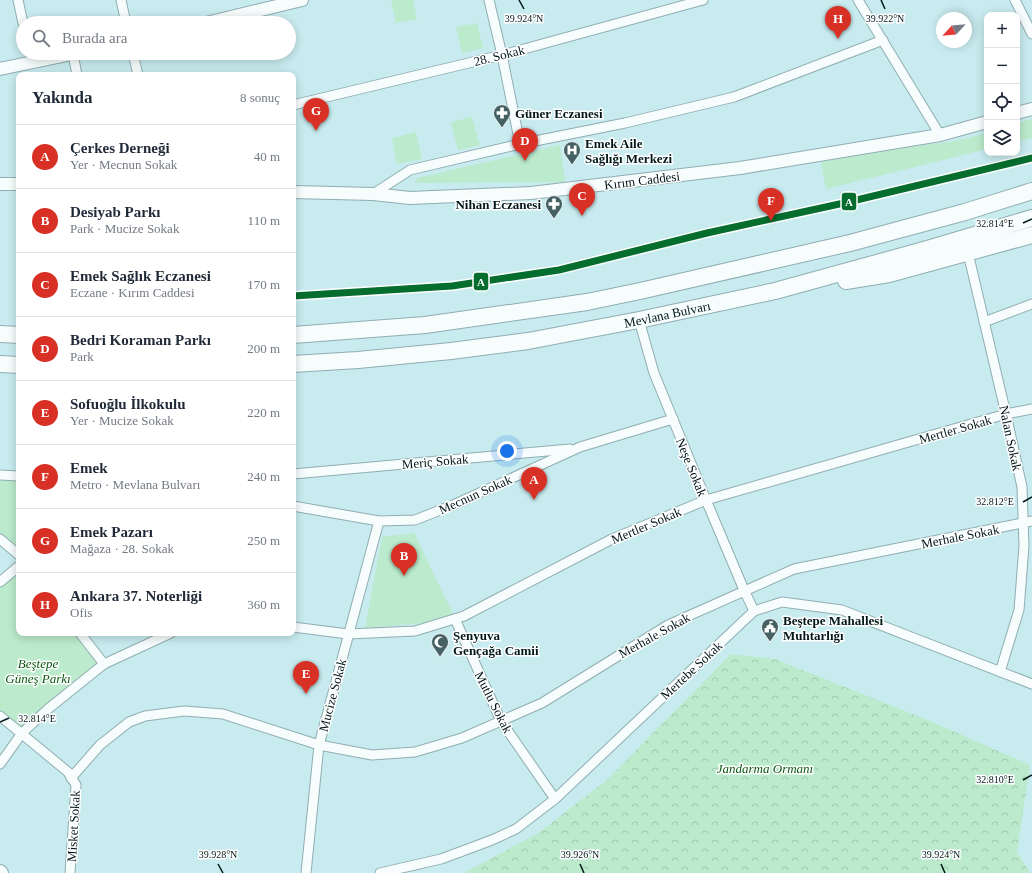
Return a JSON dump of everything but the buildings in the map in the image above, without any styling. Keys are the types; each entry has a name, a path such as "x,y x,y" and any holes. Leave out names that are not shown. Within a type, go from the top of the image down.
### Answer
{"highway":[{"path":"296,335 425,325 587,302 656,288 850,243 965,212 1032,191"},
{"name":"Mevlana Bulvarı","path":"296,364 443,352 528,341 639,320 775,291 924,250 1032,218"},
{"path":"775,291 889,274 1032,235"},
{"path":"0,334 16,335"},
{"path":"0,364 16,365"}],"street":[{"path":"18,0 21,16"},
{"path":"121,0 124,16"},
{"path":"235,16 302,0"},
{"path":"489,0 520,144"},
{"name":"28. Sokak","path":"296,104 502,55 703,0"},
{"path":"858,0 940,134"},
{"path":"1015,0 1032,34"},
{"path":"373,194 410,170 520,144 625,123 734,97 883,40"},
{"path":"0,69 25,60"},
{"path":"76,60 77,72"},
{"path":"135,60 137,72"},
{"path":"1020,112 1032,109"},
{"name":"Kırım Caddesi","path":"296,192 373,194 410,198 553,191 740,168 940,134 984,123"},
{"path":"0,184 16,184"},
{"name":"Nalan Sokak","path":"968,253 1006,414 1028,522 1024,546 1019,610 1000,672"},
{"path":"984,322 1032,304"},
{"name":"Neşe Sokak","path":"639,320 654,373 706,500 754,611"},
{"name":"Mertler Sokak","path":"296,627 348,634 415,631 464,616 612,539 706,500 1006,414 1032,409"},
{"name":"Mecnun Sokak","path":"296,507 379,521 415,520 453,505 577,448 673,419"},
{"name":"Meriç Sokak","path":"296,474 577,448"},
{"path":"0,475 16,476"},
{"name":"Mucize Sokak","path":"306,873 319,745 379,521"},
{"name":"Merhale Sokak","path":"72,778 100,744 129,722 145,716 184,711 223,714 319,745 372,755 415,752 462,738 542,703 668,625 794,569 1028,522"},
{"path":"0,539 16,552"},
{"path":"0,582 16,569"},
{"name":"Mertebe Sokak","path":"380,873 441,859 492,840 516,828 554,799 754,611 782,602 842,610 1032,684"},
{"name":"Mutlu Sokak","path":"455,619 501,721 554,799"},
{"path":"82,636 104,664"},
{"path":"0,764 22,733 48,709 104,664 165,636"},
{"name":"Misket Sokak","path":"0,716 68,772 76,785 70,873"}],"green space":[{"path":"413,0 417,19 396,23 391,1"},
{"path":"477,23 483,48 462,53 456,27"},
{"path":"472,117 480,145 458,150 451,122"},
{"path":"1032,119 1032,138 1020,141 1020,122"},
{"path":"416,132 422,159 397,164 392,138"},
{"path":"984,134 984,150 826,189 821,162 950,142"},
{"path":"560,145 565,182 415,182 417,178"},
{"path":"0,474 16,475 16,554 0,541"},
{"path":"414,533 453,614 423,623 365,628 382,537"},
{"name":"Beştepe Güneş Parkı","path":"16,570 16,636 83,636 104,664 22,733 0,716 0,585"},
{"name":"Jandarma Ormanı","path":"731,654 775,659 930,721 1030,765 1017,852 1030,873 464,873 538,833 606,781"}],"transit line":[{"name":"A","path":"296,296 452,286 559,270 707,233 844,203 1032,158"}],"place":[{"name":"Ankara 37. Noterliği","path":"838,39"},
{"name":"Güner Eczanesi","path":"502,128"},
{"name":"Emek Pazarı","path":"316,131"},
{"name":"Bedri Koraman Parkı","path":"525,161"},
{"name":"Emek Aile Sağlığı Merkezi","path":"572,165"},
{"name":"Emek Sağlık Eczanesi","path":"582,216"},
{"name":"Nihan Eczanesi","path":"554,219"},
{"name":"Emek","path":"771,221"},
{"name":"Çerkes Derneği","path":"534,500"},
{"name":"Desiyab Parkı","path":"404,576"},
{"name":"Beştepe Mahallesi Muhtarlığı","path":"770,642"},
{"name":"Şenyuva Gençağa Camii","path":"440,657"},
{"name":"Sofuoğlu İlkokulu","path":"306,694"}]}
